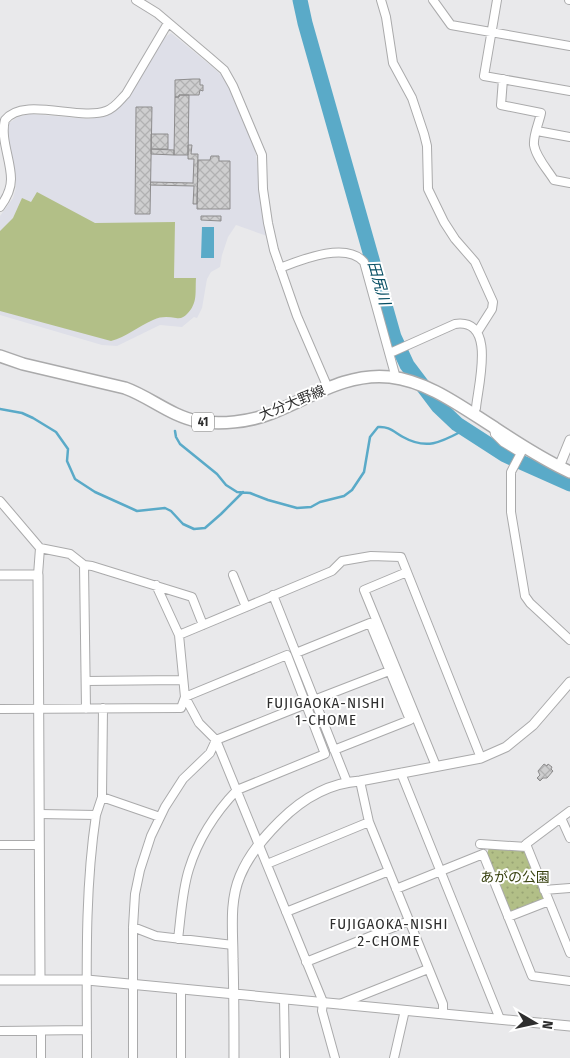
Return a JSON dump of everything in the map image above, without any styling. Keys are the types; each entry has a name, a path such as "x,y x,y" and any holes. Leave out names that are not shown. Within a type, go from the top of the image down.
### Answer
{"main road":[{"name":"大分大野線","path":"0,356 23,364 125,388 137,392 179,415 204,422 232,421 264,416 352,379 372,376 396,378 426,388 570,472"}],"street":[{"path":"136,0 157,13 224,70 233,86 262,155 263,189 268,224 280,268 304,333 328,388"},
{"path":"381,0 386,17 393,63 412,98 427,146 428,189 434,205 448,227 475,262 493,302 492,310 478,331"},
{"path":"434,0 450,25 570,46"},
{"path":"497,0 484,76 570,91"},
{"path":"0,207 8,195 11,180 10,170 0,139 0,129 6,119 14,113 36,109 79,114 95,114 106,111 117,104 126,94 168,23"},
{"path":"504,79 501,104 541,113 534,145 554,180 570,182"},
{"path":"537,131 570,137"},
{"path":"280,268 310,257 347,253 359,256 364,262 396,378"},
{"path":"390,353 455,324 464,323 472,326 478,331 483,358 476,408 473,414"},
{"path":"494,428 495,434 503,442 521,453 512,470 511,512 525,596 530,603 570,640"},
{"path":"559,467 570,440"},
{"path":"0,501 40,548 70,554 84,565 192,596 203,625"},
{"path":"40,548 38,575 40,979"},
{"path":"179,635 332,571 342,561 371,556 401,557 481,758"},
{"path":"84,565 86,708"},
{"path":"407,572 364,590 436,766"},
{"path":"0,575 38,575"},
{"path":"233,575 246,607"},
{"path":"156,585 179,635 185,697 199,723 216,740 237,790 323,1002 322,1011 335,1058"},
{"path":"273,596 347,782"},
{"path":"296,653 370,622 410,720 334,750"},
{"path":"0,709 181,708 185,697 287,655 325,754 237,790 209,825 197,849 186,883 178,939"},
{"path":"314,700 390,671"},
{"path":"86,680 182,680"},
{"path":"234,1058 232,928 234,898 240,876 258,843 298,805 326,789 347,782 481,758 506,747 533,725 570,682"},
{"path":"133,1058 133,927 136,894 140,870 160,817 183,779 210,753 216,740 306,704"},
{"path":"87,1058 86,980 90,863 96,815 102,797 102,708"},
{"path":"401,773 500,1019"},
{"path":"360,781 369,822 443,1004 443,1014"},
{"path":"102,797 160,817"},
{"path":"570,811 526,844 548,900 566,934 570,953"},
{"path":"40,814 96,815"},
{"path":"561,818 570,838"},
{"path":"267,864 369,822"},
{"path":"480,844 527,847"},
{"path":"0,846 39,845"},
{"path":"396,889 483,854 532,976 570,980"},
{"path":"286,912 388,871"},
{"path":"544,890 570,888"},
{"path":"508,917 548,900"},
{"path":"306,962 409,921"},
{"path":"133,927 156,936 233,945"},
{"path":"340,1004 428,969"},
{"path":"0,980 86,980 570,1026"},
{"path":"181,989 181,1058"},
{"path":"284,999 285,1058"},
{"path":"394,1058 405,1010"},
{"path":"41,1030 41,1058"},
{"path":"0,1031 87,1030"}],"shaded area":[{"path":"171,33 215,69 223,77 229,88 255,148 267,236 236,225 228,237 220,267 211,272 207,279 202,308 197,318 194,317 182,327 160,325 117,346 102,345 0,315 0,216 13,198 16,188 15,174 7,143 7,126 18,117 30,114 89,119 102,117 114,112 128,99 164,38"}],"green space":[{"path":"37,192 95,223 175,222 174,278 196,278 195,298 191,310 181,318 165,317 148,322 111,341 0,311 0,231 13,218 22,198 31,202"},
{"name":"あがの公園","path":"489,848 524,850 544,899 511,913 487,854"}],"water":[{"path":"202,227 214,227 214,258 201,258"}],"building":[{"path":"200,79 203,91 200,90 199,95 179,95 179,97 175,97 175,80"},
{"path":"179,95 189,95 188,155 174,155 175,97 179,97"},
{"path":"136,107 152,107 150,214 135,214"},
{"path":"151,134 168,134 168,149 151,149"},
{"path":"188,145 192,145 191,154 198,154 197,204 193,204 194,186 150,185 151,182 193,183 194,159 188,159"},
{"path":"151,149 174,150 174,155 151,154"},
{"path":"211,156 219,156 219,161 230,161 230,209 197,209 198,160 210,160"},
{"path":"201,216 221,216 221,221 201,220"},
{"path":"544,764 552,767 553,771 547,778 543,778 540,781 537,778 540,775 538,771"}],"waterway":[{"name":"田尻川","path":"300,0 394,337 407,365 438,406 457,424 505,455 570,484"},
{"path":"0,409 22,413 56,432 68,449 67,461 75,479 95,492 137,511 165,508 171,511 183,524 194,529 205,528 243,492"},
{"path":"175,431 180,444 217,474 226,485 237,492 250,493 297,508 311,507 320,502 344,496 352,490 364,472 370,437 378,427 388,428 412,441 428,444 443,440 466,429"}],"district":[{"name":"FUJIGAOKA-NISHI 1-CHOME","path":"326,712"},
{"name":"FUJIGAOKA-NISHI 2-CHOME","path":"389,932"}]}
